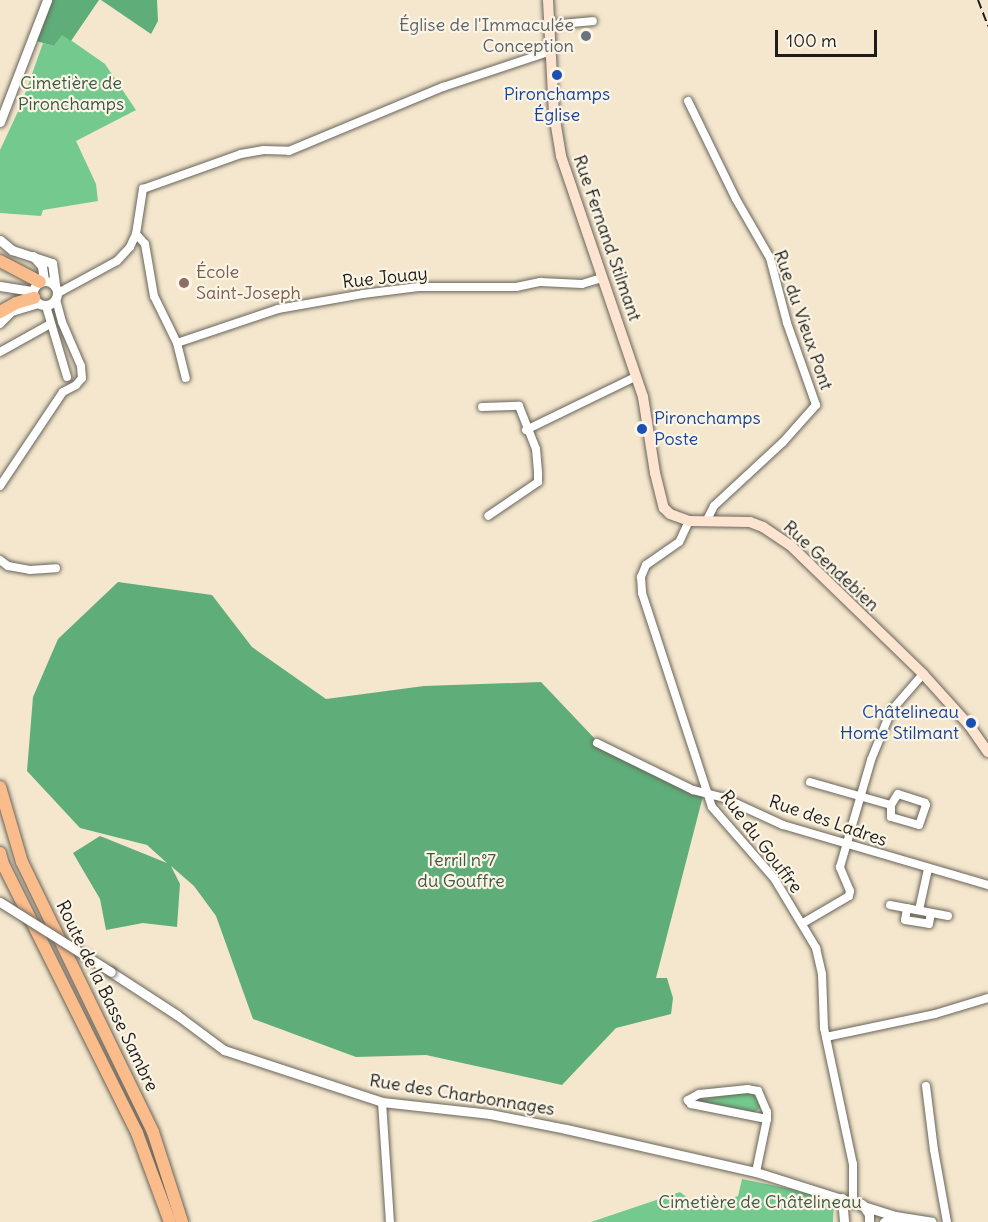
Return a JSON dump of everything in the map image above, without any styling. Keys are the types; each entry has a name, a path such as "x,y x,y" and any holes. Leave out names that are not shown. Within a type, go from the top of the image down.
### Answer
{"highway":[{"path":"0,261 39,294 0,312"},
{"name":"Route de la Basse Sambre","path":"0,787 22,862 153,1132 170,1215"},
{"name":"Route de la Basse Sambre","path":"0,853 3,864 136,1133 170,1215 184,1222"}],"main road":[{"name":"Rue Fernand Stilmant","path":"548,0 554,114 561,156 637,376"},
{"path":"637,376 645,408 661,501 670,514 689,521"},
{"name":"Rue Gendebien","path":"689,521 750,522 763,527 790,545 923,674 969,725 988,752"}],"street":[{"path":"0,122 47,0"},
{"path":"549,25 593,21"},
{"path":"0,286 39,294 56,293 117,261 130,247 136,234 143,189 241,154 264,150 289,151 433,91 551,51"},
{"name":"Rue du Vieux Pont","path":"688,101 736,199 770,258 787,323 816,405 813,412 783,442 714,506 707,520"},
{"path":"136,234 145,244 154,296 177,343 186,378"},
{"path":"0,240 12,250 52,263 62,322 81,366 82,378 76,385 63,392 4,475 0,486"},
{"path":"33,256 42,266 39,294 67,377"},
{"name":"Rue Jouay","path":"177,343 278,309 363,294 419,287 516,287 540,282 582,284 602,278"},
{"path":"0,324 12,312 39,294 56,293"},
{"path":"0,352 50,324"},
{"path":"526,430 637,376"},
{"path":"482,407 519,406 526,430 536,449 538,474 538,482 488,516"},
{"name":"Rue du Gouffre","path":"689,521 679,542 646,565 641,585 712,807 774,878 803,923 820,960 826,1037 853,1164 853,1201"},
{"path":"0,560 8,566 30,570 56,568"},
{"path":"803,923 849,896 850,891 840,867 861,796 891,711 923,674"},
{"name":"Rue des Ladres","path":"597,743 706,794 722,797 783,825 988,885"},
{"path":"810,782 891,805"},
{"path":"898,794 926,803 919,825 891,817 891,805 898,794"},
{"path":"919,910 928,869"},
{"name":"Rue des Charbonnages","path":"0,902 177,1015 224,1050 382,1102 490,1113 756,1172 905,1218"},
{"path":"890,905 948,916"},
{"path":"907,908 905,920 928,924 930,913"},
{"path":"826,1037 935,1014 988,998"},
{"path":"926,1086 934,1150 947,1222"},
{"path":"756,1172 767,1119 765,1102 754,1089 692,1095 688,1100 691,1104 767,1119"},
{"path":"382,1102 390,1222"},
{"path":"842,1198 844,1222"},
{"path":"862,1204 869,1214 869,1222"},
{"path":"884,1222 905,1218 932,1222"}],"green space":[{"path":"51,0 99,0 71,41 62,35 54,46 36,41"},
{"path":"101,0 157,0 158,21 151,34"},
{"name":"Cimetière de Pironchamps","path":"62,34 105,64 136,110 76,141 96,184 98,201 43,210 41,216 0,213 0,150 21,105 43,43 54,46"},
{"name":"Terril n°7 du Gouffre","path":"118,582 212,595 252,647 326,699 424,686 541,682 596,740 703,796 656,978 667,978 673,998 671,1014 616,1028 562,1085 426,1055 356,1057 253,1019 216,916 194,886 171,866 180,884 177,927 143,923 106,930 100,899 73,853 100,836 167,863 147,845 80,828 27,771 33,697 58,639"},
{"path":"756,1092 761,1107 753,1114 699,1103 698,1100"},
{"name":"Cimetière de Châtelineau","path":"742,1179 796,1190 834,1201 833,1222 591,1222 680,1192 703,1210 738,1196"}],"railway":[{"path":"978,0 988,26"}],"place":[{"name":"Église de l'Immaculée Conception","path":"586,36"},
{"name":"Pironchamps Église","path":"557,75"},
{"name":"École Saint-Joseph","path":"184,283"},
{"name":"Pironchamps Poste","path":"642,429"},
{"name":"Châtelineau Home Stilmant","path":"971,723"}]}
